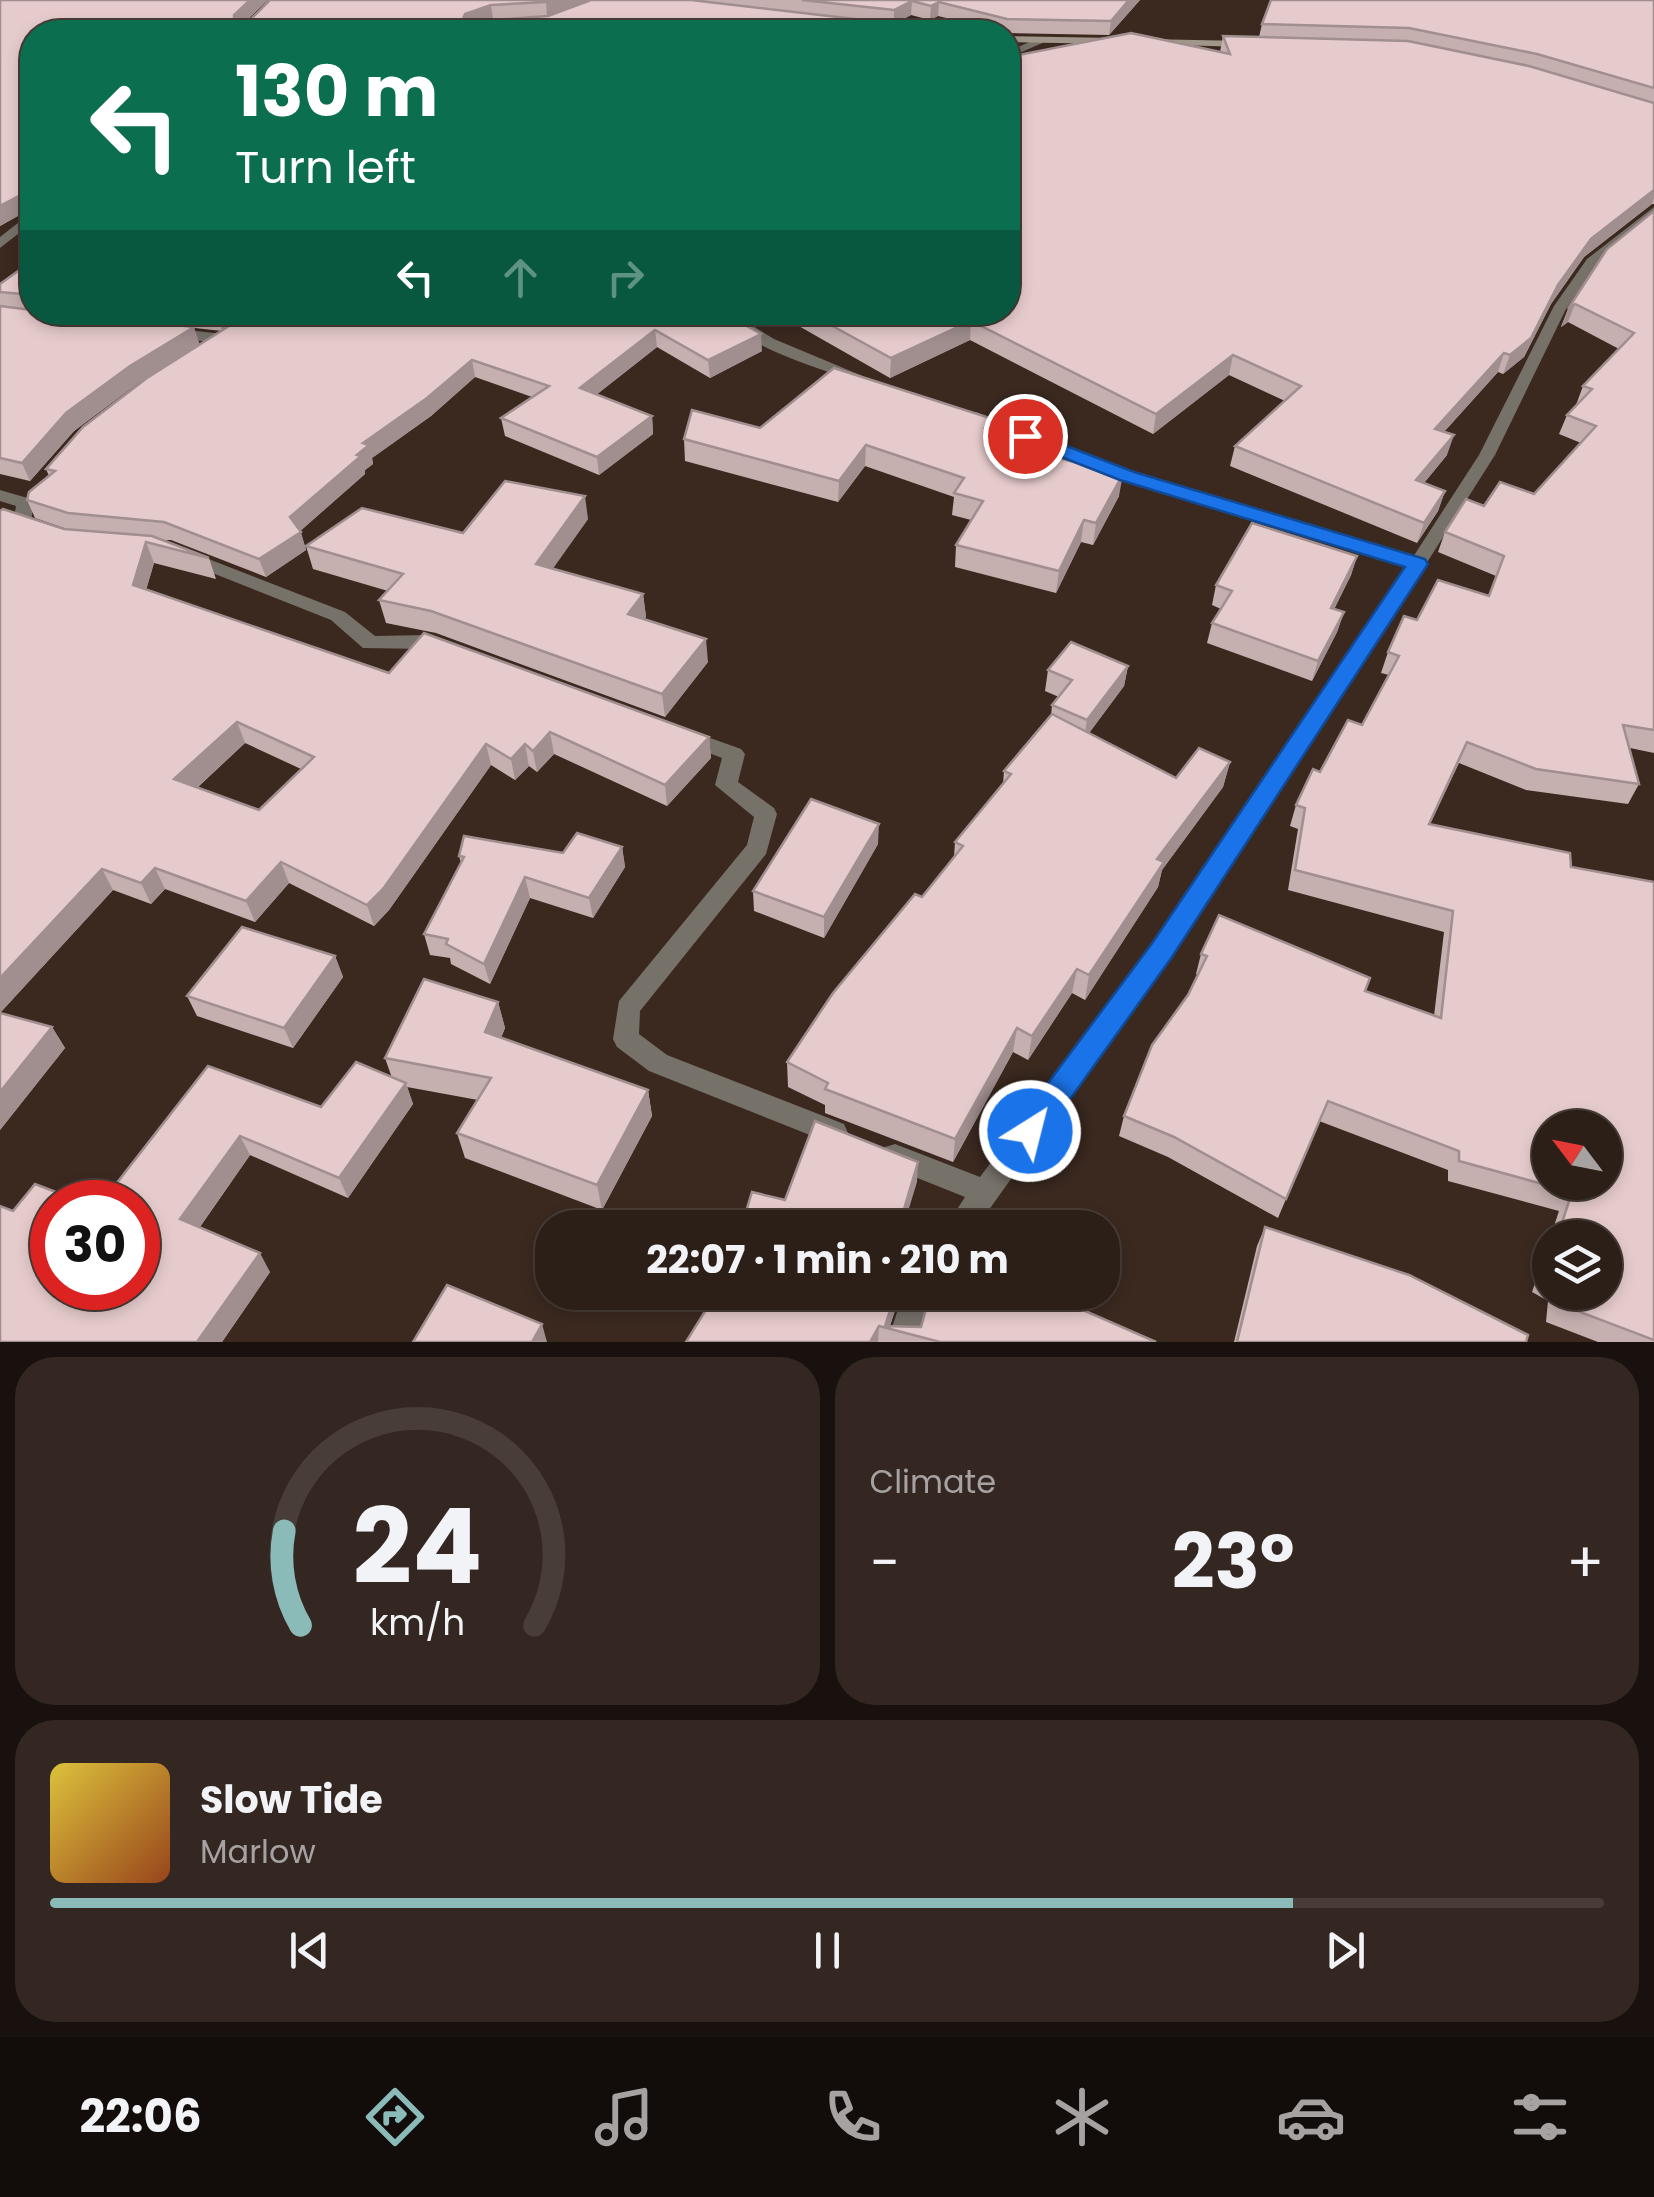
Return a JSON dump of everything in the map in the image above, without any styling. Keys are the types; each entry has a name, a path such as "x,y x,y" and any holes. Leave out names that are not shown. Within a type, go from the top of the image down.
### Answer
{"street":[{"path":"1020,40 1256,44"},
{"path":"1020,50 1041,41"},
{"path":"972,1210 1162,950 1418,564 1487,455 1560,309 1592,262 1654,211"},
{"path":"0,244 20,226"},
{"path":"735,325 779,348 876,384"},
{"path":"148,330 230,334 192,359"},
{"path":"959,412 1127,476 1418,564"},
{"path":"0,495 30,496 22,524 56,535"},
{"path":"164,548 338,616 370,643 428,642 464,656"},
{"path":"662,728 734,754 726,784 766,814 758,848 628,1008 626,1039 658,1063 985,1192"},
{"path":"902,1342 914,1310"}],"building":[{"path":"0,0 250,0 234,15 234,20 20,20 20,195 0,206"},
{"path":"270,0 552,0 491,5 465,14 463,19 250,20"},
{"path":"591,0 691,0 863,20 494,20 548,16"},
{"path":"802,0 1129,0 1111,21 1007,19 939,2 931,6 912,1 894,10"},
{"path":"1271,0 1654,0 1654,88 1537,54 1409,28 1262,24"},
{"path":"1131,33 1230,54 1223,36 1408,41 1529,66 1654,103 1654,190 1591,239 1558,285 1531,338 1510,355 1504,353 1435,429 1454,435 1416,480 1445,491 1424,523 1235,446 1301,386 1233,355 1156,414 979,325 1020,325 1020,55"},
{"path":"1654,211 1654,730 1623,725 1639,784 1536,769 1467,742 1429,824 1570,853 1571,867 1654,882 1654,1340 1575,1310 1622,1310 1622,1220 1563,1220 1569,1200 1622,1200 1622,1110 1532,1110 1532,1181 1459,1161 1459,1151 1328,1101 1286,1199 1174,1137 1124,1116 1152,1045 1188,995 1207,956 1201,954 1219,915 1370,978 1365,991 1441,1018 1453,911 1295,870 1305,808 1296,805 1313,769 1320,772 1348,720 1362,725 1399,656 1388,652 1404,616 1417,620 1438,580 1489,596 1504,556 1445,532 1466,499 1484,506 1500,482 1534,494 1596,426 1567,415 1592,389 1583,386 1634,333 1575,304 1568,309 1607,249"},
{"path":"20,270 20,294 0,292 0,284"},
{"path":"0,306 20,308 20,325 194,327 130,366 66,413 22,463 0,458"},
{"path":"231,325 745,325 761,334 708,360 655,330 580,388 652,416 597,457 501,418 549,386 472,360 363,443 369,445 357,455 361,456 290,517 301,532 259,559 164,522 68,513 27,500 29,492 55,471 46,469 83,427 147,378"},
{"path":"831,325 962,325 891,358"},
{"path":"834,368 993,419 985,428 1048,442 1041,454 1123,474 1096,523 1084,520 1059,571 956,545 983,501 954,493 964,478 866,445 839,481 684,439 692,410 760,428"},
{"path":"505,481 585,496 536,564 643,594 628,614 706,639 662,694 431,611 379,600 403,574 306,546 362,508 463,533"},
{"path":"0,511 64,529 152,536 209,558 146,542 133,585 389,673 424,633 709,737 665,785 550,732 533,751 525,744 511,759 486,744 383,889 367,905 281,862 246,901 155,868 141,883 102,869 0,978","holes":["237,722 314,757 259,810 174,779"]},
{"path":"1252,523 1357,556 1331,608 1344,612 1318,661 1212,623 1232,591 1216,585"},
{"path":"1071,642 1128,666 1087,720 1052,705 1072,680 1048,670"},
{"path":"1052,714 1176,778 1199,748 1230,762 1157,859 1164,862 1089,975 1077,969 1032,1036 1017,1028 955,1139 825,1089 828,1083 787,1062 833,993 915,894 922,897 963,846 955,842 1011,774 1004,771"},
{"path":"811,799 879,824 824,917 753,891"},
{"path":"577,833 622,847 589,898 525,877 484,964 446,944 448,939 424,934 464,857 459,856 464,836 563,853"},
{"path":"242,927 335,956 284,1028 187,996"},
{"path":"424,979 498,1002 485,1032 648,1090 597,1185 457,1133 491,1078 385,1058"},
{"path":"0,1013 52,1027 0,1092"},
{"path":"356,1062 406,1083 339,1178 240,1136 180,1219 260,1253 197,1342 0,1342 0,1206 13,1211 30,1190 30,1310 160,1310 160,1180 119,1180 208,1066 321,1107"},
{"path":"815,1121 918,1162 904,1210 746,1210 752,1192 785,1200"},
{"path":"1265,1227 1409,1275 1528,1335 1526,1342 1237,1342"},
{"path":"447,1285 542,1324 532,1342 413,1342"},
{"path":"706,1310 890,1310 885,1326 921,1327 926,1310 1083,1310 1156,1342 940,1342 879,1326 870,1342 686,1342"}],"route":[{"path":"1025,436 1127,476 1418,564 1162,950 1030,1131"}]}
